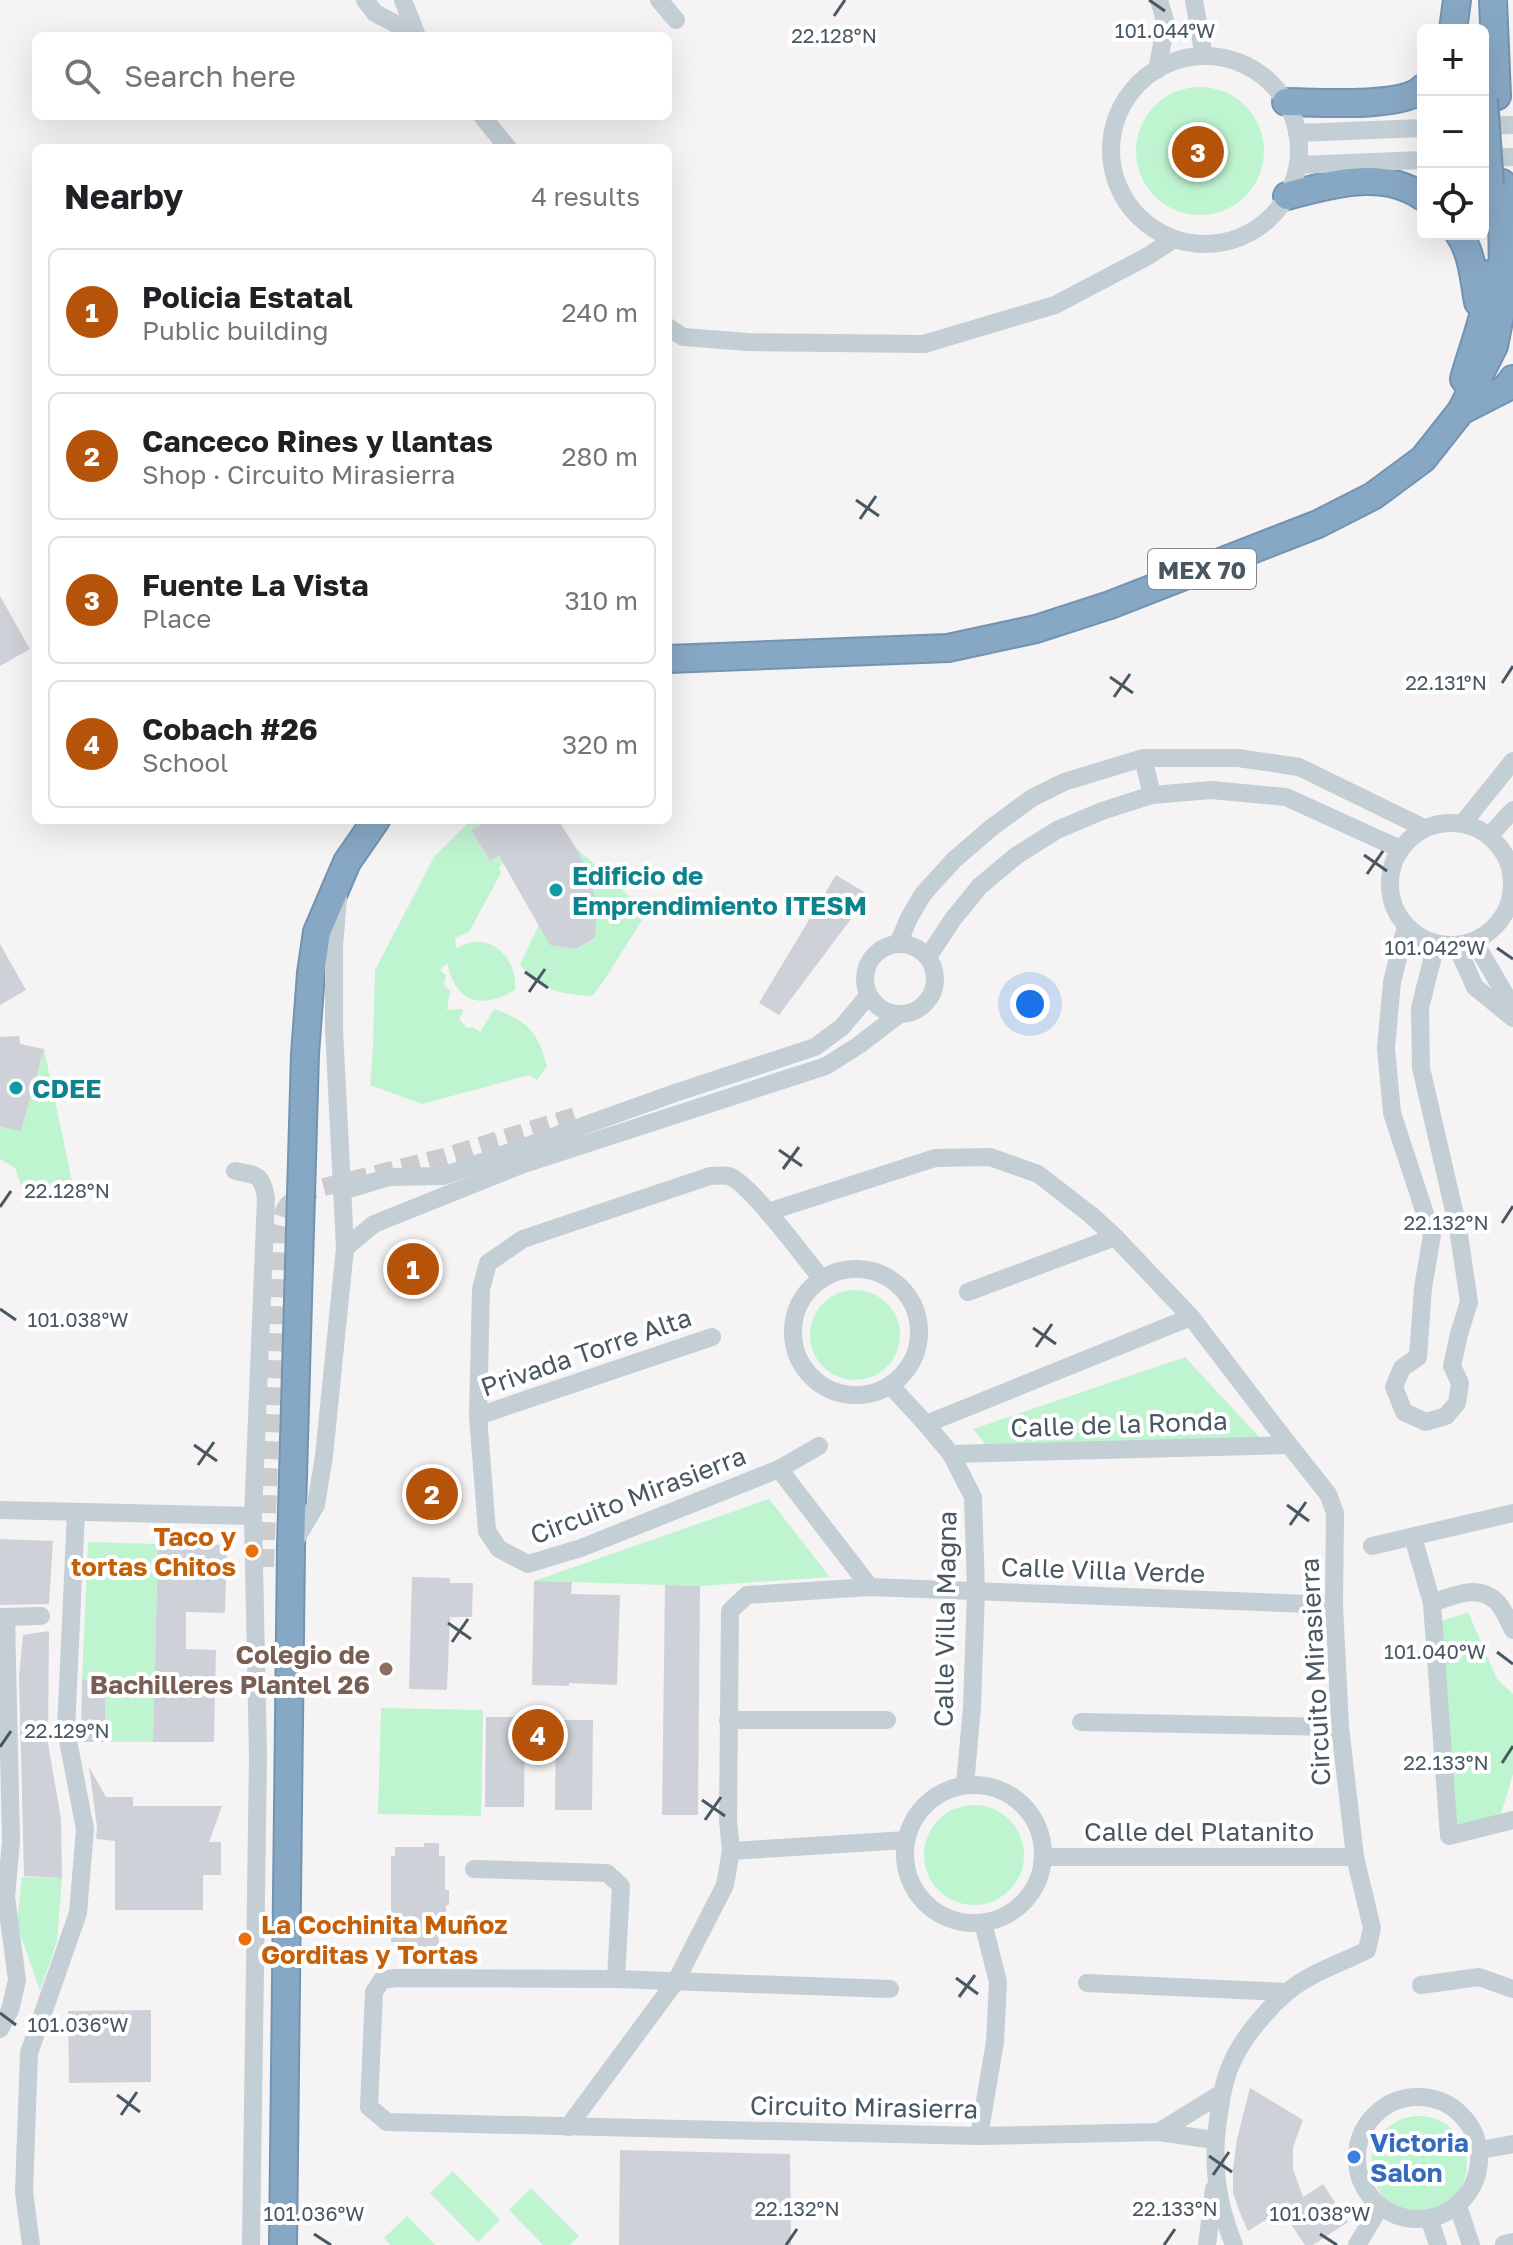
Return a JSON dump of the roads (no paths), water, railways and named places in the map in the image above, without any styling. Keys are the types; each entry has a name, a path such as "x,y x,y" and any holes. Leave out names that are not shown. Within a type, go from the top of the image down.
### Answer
{"highway":[{"path":"1454,24 1457,0"},
{"path":"1488,24 1493,0"},
{"name":"MEX 70","path":"672,659 948,648 1036,629 1110,605 1332,517 1373,496 1423,459 1456,418 1494,346 1501,319 1504,259 1490,98 1493,0"},
{"path":"1286,102 1388,102 1417,94"},
{"path":"1287,196 1320,187 1368,180 1410,188 1417,193"},
{"path":"1456,418 1489,285 1496,185"},
{"path":"1463,240 1482,317"},
{"path":"1456,418 1506,388 1513,379"},
{"path":"283,2245 291,1546 305,1054 317,932 339,877 373,824"}],"street":[{"path":"370,6 390,0"},
{"path":"403,0 415,32"},
{"path":"659,0 676,20"},
{"path":"1157,70 1166,24 1159,0"},
{"path":"1194,0 1204,56"},
{"path":"370,6 411,32"},
{"path":"1204,56 1236,61 1251,68 1276,89 1286,102 1297,133 1298,165 1287,196 1266,221 1238,238 1206,244 1174,239 1145,223 1134,212 1117,184 1112,160 1112,135 1116,119 1138,85 1157,70 1180,60 1204,56"},
{"path":"485,120 505,144"},
{"path":"1489,126 1513,125"},
{"path":"1297,133 1417,128"},
{"path":"1489,158 1513,157"},
{"path":"1298,165 1417,160"},
{"path":"672,330 683,337 748,342 924,344 1055,305 1174,239"},
{"path":"1143,758 1152,795"},
{"path":"928,957 953,919 967,873 991,828 1032,798 1064,782 1143,758 1238,758 1299,767 1424,828"},
{"path":"1463,823 1513,761"},
{"path":"898,944 923,894 967,873 1016,856 1057,830 1152,795 1211,790 1286,797 1400,849"},
{"path":"1489,836 1513,810"},
{"path":"1443,822 1463,823 1481,830 1497,842 1507,859 1512,878 1511,897 1503,916 1490,931 1465,943 1436,944 1420,938 1406,927 1394,910 1389,889 1391,868 1400,849 1424,828 1443,822"},
{"path":"291,1546 316,1505 324,1456 345,1248 334,1015 334,947 339,877"},
{"path":"1406,927 1392,982 1386,1048 1392,1113 1432,1235 1423,1288 1418,1357 1402,1368 1394,1387 1404,1412 1426,1422 1446,1416 1457,1403 1460,1383 1452,1366 1469,1302 1458,1228 1421,1068 1420,1008 1436,944"},
{"path":"1465,943 1513,1005"},
{"path":"1465,943 1475,987 1513,1018"},
{"path":"910,945 928,957 934,967 934,990 921,1008 910,1014 898,1015 875,1006 868,996 865,972 877,952 887,946 910,945"},
{"path":"343,1191 389,1177 443,1176 675,1093 815,1047 842,1027 868,996"},
{"path":"345,1248 374,1224 521,1165 826,1066 898,1015"},
{"path":"815,1047 826,1066"},
{"path":"582,1114 645,1093 675,1093"},
{"name":"Circuito Mirasierra","path":"616,1979 382,1980 374,1992 369,2107 387,2122 979,2136 1159,2132 1214,2140 1222,2093 1232,2060 1254,2028 1286,1992 1316,1973 1367,1950 1372,1928 1355,1857 1340,1727 1334,1605 1335,1513 1328,1494 1191,1317 1091,1215 1038,1174 990,1157 935,1158 768,1212 728,1176 710,1176 523,1239 488,1263 481,1289 478,1416 487,1531 499,1549 528,1564 581,1548 779,1469 870,1587"},
{"path":"235,1171 256,1175 264,1183 266,1198 253,1516 258,1757 251,2245"},
{"path":"768,1212 822,1279"},
{"path":"1432,1235 1458,1228"},
{"path":"968,1292 1115,1237"},
{"path":"859,1269 879,1273 896,1283 909,1298 917,1316 919,1335 915,1354 905,1372 890,1385 870,1394 848,1395 817,1383 806,1371 794,1347 795,1314 805,1294 822,1279 840,1271 859,1269"},
{"name":"Calle de la Ronda","path":"926,1424 1191,1317"},
{"name":"Privada Torre Alta","path":"478,1416 712,1337"},
{"name":"Calle Villa Magna","path":"890,1385 951,1454 973,1497 976,1591 972,1707 965,1785"},
{"name":"Calle de la Ronda","path":"951,1454 1289,1445"},
{"path":"779,1469 819,1446"},
{"path":"0,1510 253,1516"},
{"path":"31,2245 24,2192 29,2053 78,1913 85,1829 66,1730 76,1512"},
{"path":"1372,1546 1513,1513"},
{"path":"1413,1537 1432,1603 1449,1836 1513,1820"},
{"path":"255,1615 265,1567"},
{"path":"568,2127 676,1981 725,1885 731,1851 728,1820 730,1611 747,1595 870,1587"},
{"name":"Calle Villa Verde","path":"870,1587 1334,1605"},
{"path":"1432,1603 1469,1590 1485,1594 1498,1602 1513,1630"},
{"path":"6,1897 11,1841 4,1721 3,1617 41,1616"},
{"path":"728,1720 887,1720"},
{"path":"1081,1722 1340,1727"},
{"path":"965,1785 995,1789 1021,1803 1034,1819 1041,1838 1043,1857 1038,1881 1025,1901 1006,1915 983,1923 961,1922 940,1915 923,1901 911,1883 905,1861 906,1840 914,1820 927,1803 965,1785"},
{"path":"731,1851 906,1840"},
{"name":"Calle del Platanito","path":"1043,1857 1355,1857"},
{"path":"474,1869 607,1873 621,1886 616,1979 890,1989"},
{"path":"0,1877 6,1897 17,1980 10,2010 0,2029"},
{"path":"979,2136 995,2042 998,1982 983,1923"},
{"path":"1421,1985 1479,1977 1513,1989"},
{"path":"1087,1983 1286,1992"},
{"path":"1159,2132 1222,2093"},
{"path":"1409,2097 1428,2097 1447,2103 1463,2115 1474,2131 1480,2150 1479,2171 1471,2190 1458,2206 1444,2215 1429,2218 1401,2217 1380,2207 1370,2198 1361,2183 1357,2148 1363,2131 1374,2115 1390,2103 1409,2097"},
{"path":"1214,2140 1216,2178 1234,2245"},
{"path":"1480,2150 1513,2144"},
{"path":"1207,2245 1216,2178"},
{"path":"1458,2206 1471,2245"},
{"path":"1357,2245 1380,2207"},
{"path":"1429,2218 1438,2245"}],"tunnel":[{"path":"265,1567 278,1229 286,1207 300,1195 316,1189 444,1157 582,1114"}],"place":[{"name":"Fuente La Vista","path":"1198,152"},
{"name":"Edificio de Emprendimiento ITESM","path":"556,890"},
{"name":"CDEE","path":"16,1088"},
{"name":"Policia Estatal","path":"413,1269"},
{"name":"Canceco Rines y llantas","path":"432,1494"},
{"name":"Taco y tortas Chitos","path":"252,1551"},
{"name":"Colegio de Bachilleres Plantel 26","path":"386,1669"},
{"name":"Cobach #26","path":"538,1735"},
{"name":"La Cochinita Muñoz Gorditas y Tortas","path":"245,1939"},
{"name":"Victoria Salon","path":"1354,2157"}]}
